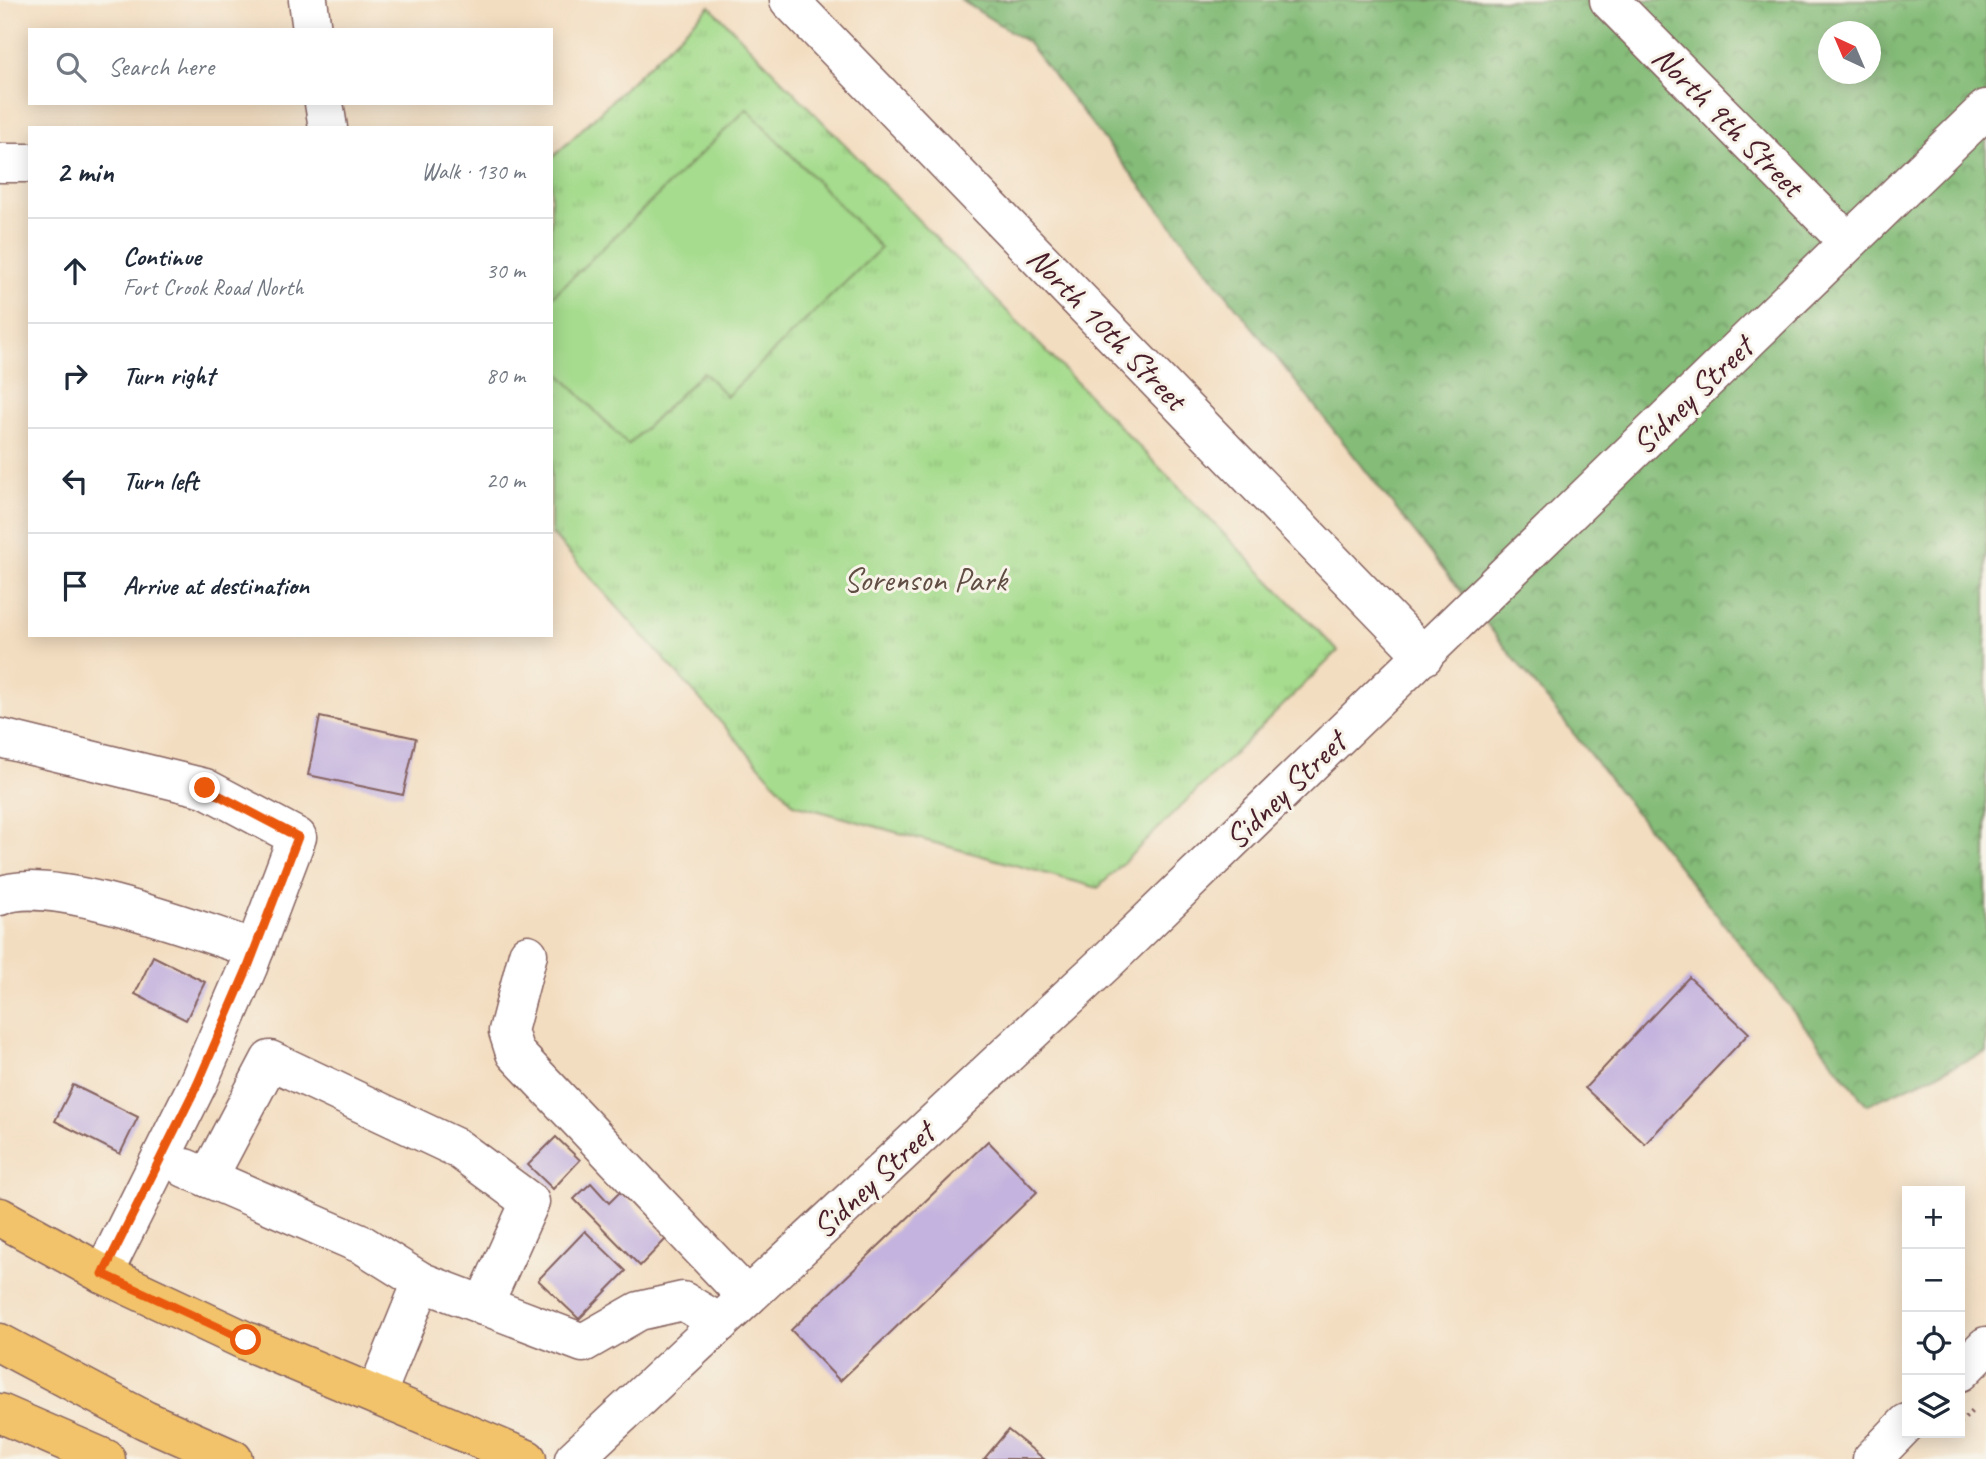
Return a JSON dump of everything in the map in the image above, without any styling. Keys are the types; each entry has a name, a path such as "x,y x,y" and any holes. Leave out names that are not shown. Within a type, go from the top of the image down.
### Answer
{"main road":[{"path":"0,1217 103,1274 246,1340 527,1459"},
{"path":"0,1343 145,1420 233,1459"},
{"path":"0,1413 106,1459"}],"street":[{"path":"307,0 312,28"},
{"name":"North 10th Street","path":"789,0 1424,656"},
{"name":"North 9th Street","path":"1609,0 1848,243"},
{"path":"324,105 328,126"},
{"name":"Sidney Street","path":"573,1459 1104,964 1986,109"},
{"path":"0,163 28,163"},
{"path":"0,738 205,788 298,837 255,949 198,1083 103,1274"},
{"path":"0,896 22,890 42,890 108,902 255,949"},
{"path":"528,954 508,1031 515,1053 734,1310"},
{"path":"208,1178 270,1060 457,1148 530,1202 483,1306"},
{"path":"161,1157 363,1245 422,1282 583,1343 639,1311 683,1301 734,1310"},
{"path":"376,1395 422,1282"},
{"path":"1965,1367 1986,1346"},
{"path":"1871,1459 1902,1428"}],"green space":[{"path":"961,0 1986,0 1986,1052 1867,1105 1027,42"},
{"name":"Sorenson Park","path":"710,6 1338,651 1098,888 794,804 553,535 553,157"},
{"path":"747,109 881,248 727,396 703,372 628,445 553,367 553,296"}],"building":[{"path":"320,717 416,738 403,795 308,775"},
{"path":"153,956 205,982 186,1020 135,994"},
{"path":"1689,977 1749,1033 1645,1144 1585,1088"},
{"path":"73,1085 138,1117 120,1154 55,1121"},
{"path":"556,1137 580,1160 553,1189 528,1165"},
{"path":"988,1141 1037,1192 840,1381 791,1330"},
{"path":"591,1183 609,1203 620,1192 666,1239 640,1266 574,1199"},
{"path":"585,1231 626,1271 579,1319 538,1280"},
{"path":"1008,1430 1044,1459 984,1459"}],"route":[{"path":"205,788 298,837 248,967 198,1083 103,1274 246,1340"}]}
